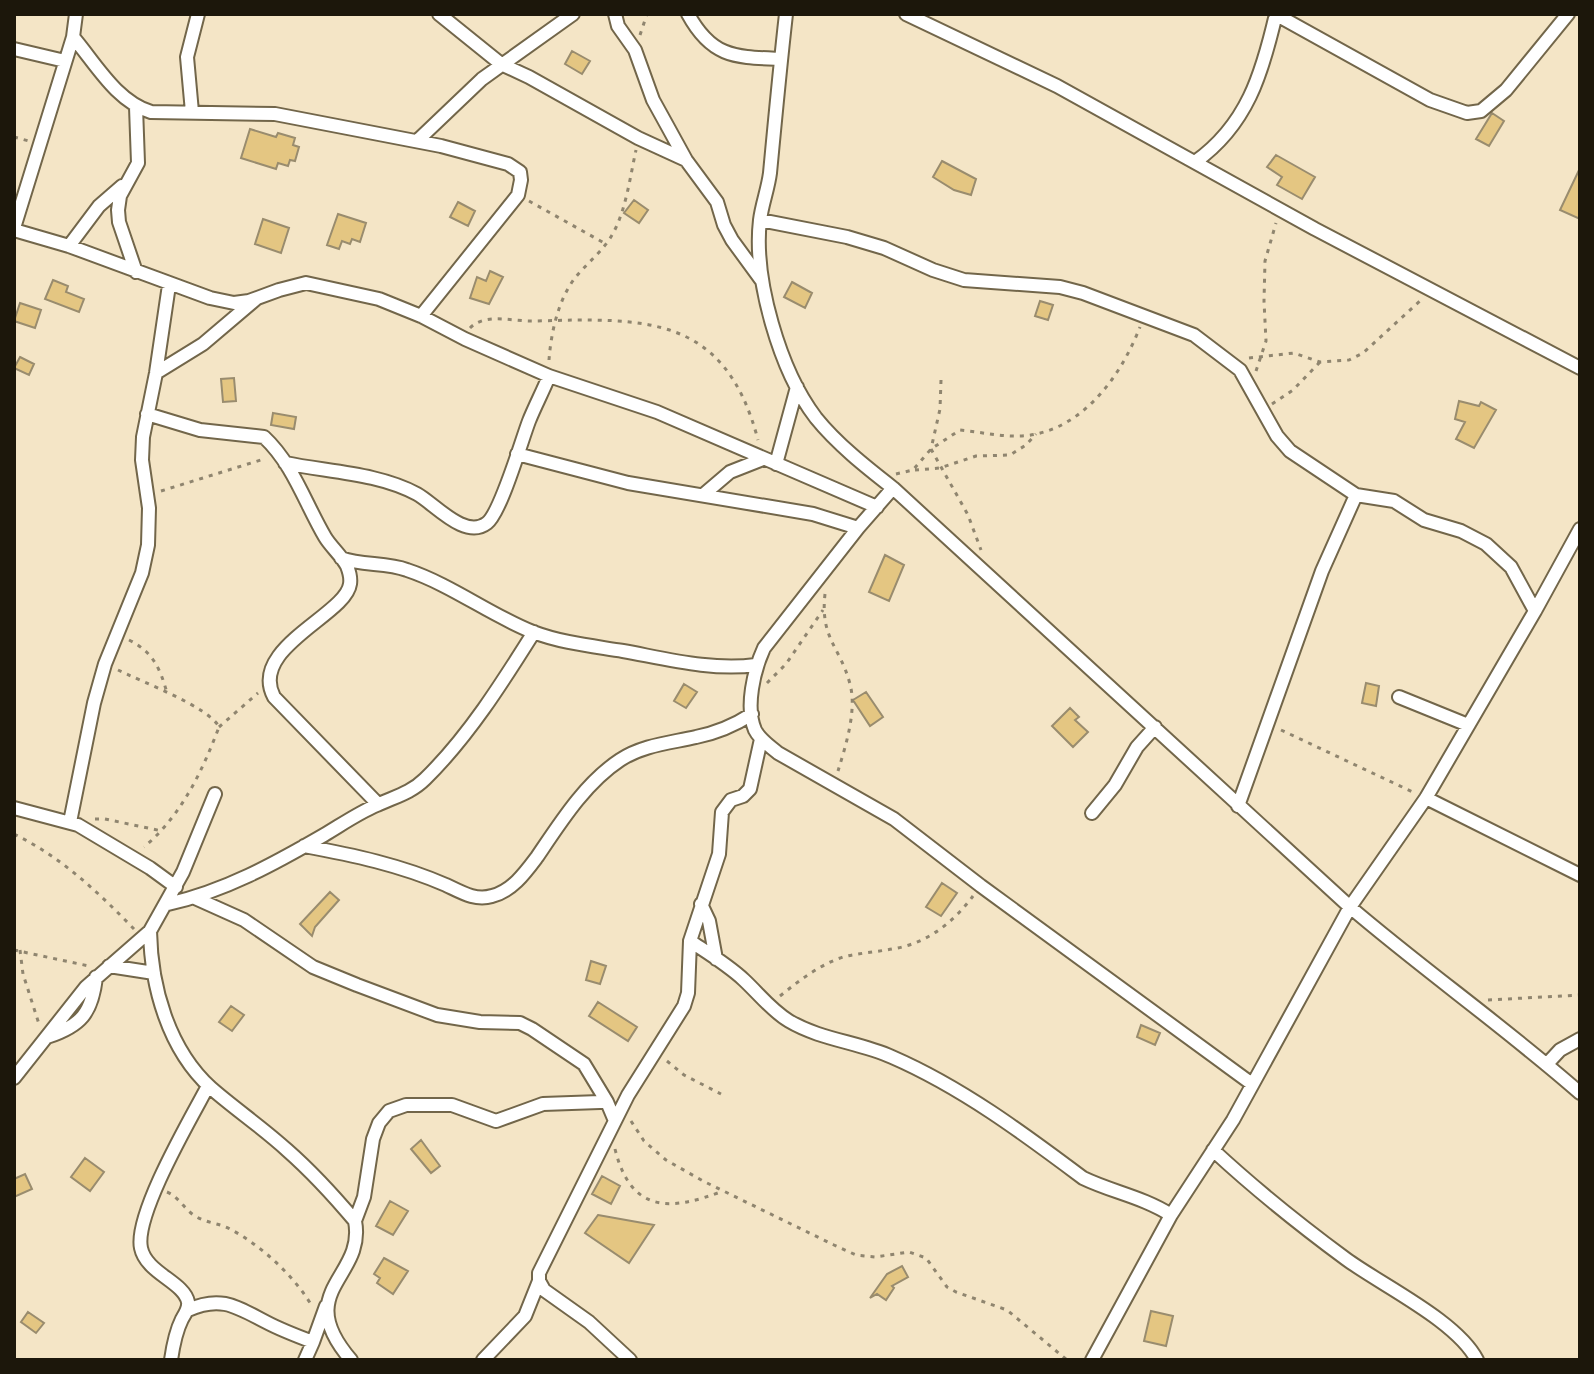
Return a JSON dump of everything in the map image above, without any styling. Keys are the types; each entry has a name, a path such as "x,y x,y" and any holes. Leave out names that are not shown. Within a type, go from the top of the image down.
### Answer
{"street":[{"path":"76,14 73,37 14,229 69,246 169,285 234,303 306,283 379,299 549,376 657,412 877,507"},
{"path":"192,112 187,57 198,14"},
{"path":"439,14 501,64 638,138 686,160"},
{"path":"417,141 501,64 573,14"},
{"path":"615,14 618,26 635,50 653,100 686,160 717,202 732,240 764,284"},
{"path":"688,14 703,39 716,49 735,55 781,59"},
{"path":"786,14 768,186 760,220 760,251 774,330 797,387 816,418 1350,907 1580,1093"},
{"path":"906,14 1057,86 1280,209 1580,368"},
{"path":"1195,162 1217,147 1235,125 1252,94 1261,74 1276,14 1430,100 1467,113 1481,111 1500,97 1568,14"},
{"path":"73,37 116,90 136,107 151,112 275,114 417,141 508,164 520,172 518,195 421,316"},
{"path":"14,49 65,61"},
{"path":"136,107 138,163 120,196 118,210 136,272"},
{"path":"69,246 99,206 128,181"},
{"path":"760,220 884,248 964,280 1060,287 1083,293 1145,315 1204,341 1220,357 1240,370 1277,436 1290,451 1356,495 1394,501 1424,520 1461,531 1486,544 1511,567 1535,611"},
{"path":"74,824 94,703 105,664 142,573 148,545 148,496 142,460 169,285"},
{"path":"156,373 203,344 256,299"},
{"path":"282,458 400,486 428,501 454,521 475,528 483,526 493,515 549,376"},
{"path":"776,464 797,387"},
{"path":"147,414 213,433 258,435 264,437 282,458 350,577 348,592 289,645 267,676 268,686 274,697 378,804"},
{"path":"517,454 628,483 813,514 858,528"},
{"path":"703,495 730,472 763,459"},
{"path":"893,488 774,633 756,665 752,714 761,739 778,753 894,819 1252,1084"},
{"path":"1238,806 1322,571 1356,495"},
{"path":"1092,1360 1171,1215 1233,1120 1350,907 1426,798 1580,529"},
{"path":"1568,549 1580,557"},
{"path":"341,558 407,569 437,581 534,632 584,645 681,662 737,668 756,665"},
{"path":"168,904 233,884 378,804 395,799 424,780 498,687 534,632"},
{"path":"1399,697 1468,725"},
{"path":"304,846 383,862 468,896 489,897 506,891 520,878 578,800 621,759 671,741 697,737 734,725 752,714"},
{"path":"1092,813 1115,785 1137,747 1155,727"},
{"path":"483,1360 520,1323 539,1281 542,1262 613,1124 684,1006 688,993 690,941 719,854 722,812 731,800 743,796 750,789 761,739"},
{"path":"14,1078 72,1002 146,934 168,904 215,794"},
{"path":"1426,798 1580,875"},
{"path":"14,808 74,824 131,856 176,887"},
{"path":"195,898 258,929 313,967 357,985 437,1015 480,1022 520,1023 532,1029 584,1064 607,1102 613,1124"},
{"path":"701,904 709,921 716,959"},
{"path":"146,934 161,1006 174,1036 208,1086 286,1149 355,1221"},
{"path":"690,941 743,979 768,1007 813,1034 876,1051 923,1071 986,1109 1083,1178 1136,1196 1171,1215"},
{"path":"109,966 154,973"},
{"path":"1547,1064 1560,1050 1580,1039"},
{"path":"171,1360 178,1326 188,1310 188,1302 184,1294 148,1263 141,1248 141,1230 156,1190 208,1086"},
{"path":"305,1360 331,1292 356,1243 355,1221 364,1197 373,1139 379,1123 389,1111 406,1105 452,1105 496,1121 543,1104 607,1102"},
{"path":"1213,1150 1347,1260 1451,1330 1477,1360"},
{"path":"539,1281 544,1290 589,1322 630,1360"},
{"path":"188,1310 210,1303 236,1305 313,1342"},
{"path":"327,1303 328,1317 338,1344 351,1360"}],"path":[{"path":"549,376 555,320 573,280 606,244 617,224 638,138"},
{"path":"518,195 606,244"},
{"path":"1261,357 1267,332 1265,261 1280,209"},
{"path":"1220,357 1294,353 1320,362 1349,360 1363,353 1432,289"},
{"path":"913,470 931,449 960,430 982,434 1036,434 1074,420 1118,369 1145,315"},
{"path":"465,339 470,328 483,319 630,322 658,325 686,334 723,363 754,426 763,459"},
{"path":"1262,409 1293,390 1320,362"},
{"path":"941,380 940,409 931,449 975,531 984,571"},
{"path":"881,478 913,470 940,468 976,456 1010,455 1018,452 1036,434"},
{"path":"148,496 206,476 282,458"},
{"path":"825,591 823,610 826,630 848,677 851,693 848,731 834,786"},
{"path":"753,692 778,674 823,610"},
{"path":"116,635 150,653 162,674 167,693"},
{"path":"105,664 167,693 211,718 219,727"},
{"path":"131,856 162,831 194,782 219,727 268,686"},
{"path":"1268,723 1426,798"},
{"path":"74,824 105,819 162,831"},
{"path":"14,834 73,870 146,934"},
{"path":"768,1007 827,963 846,956 896,949 925,939 966,907 981,886"},
{"path":"14,950 82,966 109,966"},
{"path":"20,950 23,974 43,1042"},
{"path":"1465,1001 1580,995"},
{"path":"657,1049 676,1069 721,1094"},
{"path":"623,1107 655,1153 723,1191 856,1255 875,1257 917,1253 926,1258 947,1287 1007,1310 1067,1360"},
{"path":"613,1124 621,1171 628,1183 653,1201 675,1205 723,1191"},
{"path":"156,1190 174,1195 195,1216 242,1237 298,1286 320,1320"}],"building":[{"path":"572,51 590,61 582,74 565,64"},
{"path":"1492,113 1504,121 1489,146 1476,139"},
{"path":"250,129 276,137 278,133 295,138 293,145 299,147 295,161 290,160 288,166 278,163 276,169 241,158"},
{"path":"1276,155 1315,177 1302,199 1277,185 1282,177 1267,167"},
{"path":"942,161 976,179 971,195 954,190 933,177"},
{"path":"1580,168 1580,219 1560,210"},
{"path":"634,200 648,210 639,223 624,213"},
{"path":"458,202 475,211 468,226 450,217"},
{"path":"338,214 366,223 360,242 352,239 350,244 342,241 339,249 327,245"},
{"path":"263,219 289,228 281,253 255,244"},
{"path":"490,271 503,277 489,304 470,298 477,277 486,281"},
{"path":"53,280 68,286 66,292 84,299 79,312 45,299"},
{"path":"792,282 812,293 805,308 784,297"},
{"path":"1040,301 1053,305 1048,320 1035,316"},
{"path":"20,303 41,310 35,328 14,321"},
{"path":"20,357 34,364 29,375 14,368"},
{"path":"234,378 236,401 223,402 221,379"},
{"path":"1459,401 1479,406 1481,402 1496,410 1474,448 1456,439 1465,422 1455,419"},
{"path":"273,413 296,417 294,429 271,425"},
{"path":"885,555 904,565 889,601 869,592"},
{"path":"1366,683 1379,686 1376,706 1362,703"},
{"path":"684,684 697,692 686,708 674,701"},
{"path":"866,692 883,717 870,726 853,700"},
{"path":"1070,708 1079,717 1075,720 1088,732 1073,747 1052,726"},
{"path":"942,883 957,893 941,916 926,907"},
{"path":"330,892 339,900 315,927 312,936 300,924"},
{"path":"591,961 606,966 600,984 586,980"},
{"path":"598,1002 637,1027 628,1041 589,1016"},
{"path":"231,1006 244,1015 232,1031 219,1022"},
{"path":"1141,1025 1160,1033 1155,1045 1137,1037"},
{"path":"421,1140 440,1166 431,1173 411,1149"},
{"path":"85,1158 104,1172 90,1191 71,1177"},
{"path":"25,1174 32,1189 14,1197 14,1179"},
{"path":"602,1176 620,1186 611,1204 592,1194"},
{"path":"390,1201 408,1211 393,1235 376,1226"},
{"path":"598,1215 654,1225 629,1263 585,1233"},
{"path":"384,1258 408,1271 393,1294 377,1283 380,1278 374,1274"},
{"path":"902,1266 908,1277 892,1286 894,1288 886,1300 877,1294 870,1298 887,1274"},
{"path":"1151,1311 1173,1316 1166,1346 1144,1341"},
{"path":"28,1312 44,1323 36,1333 21,1322"}]}
